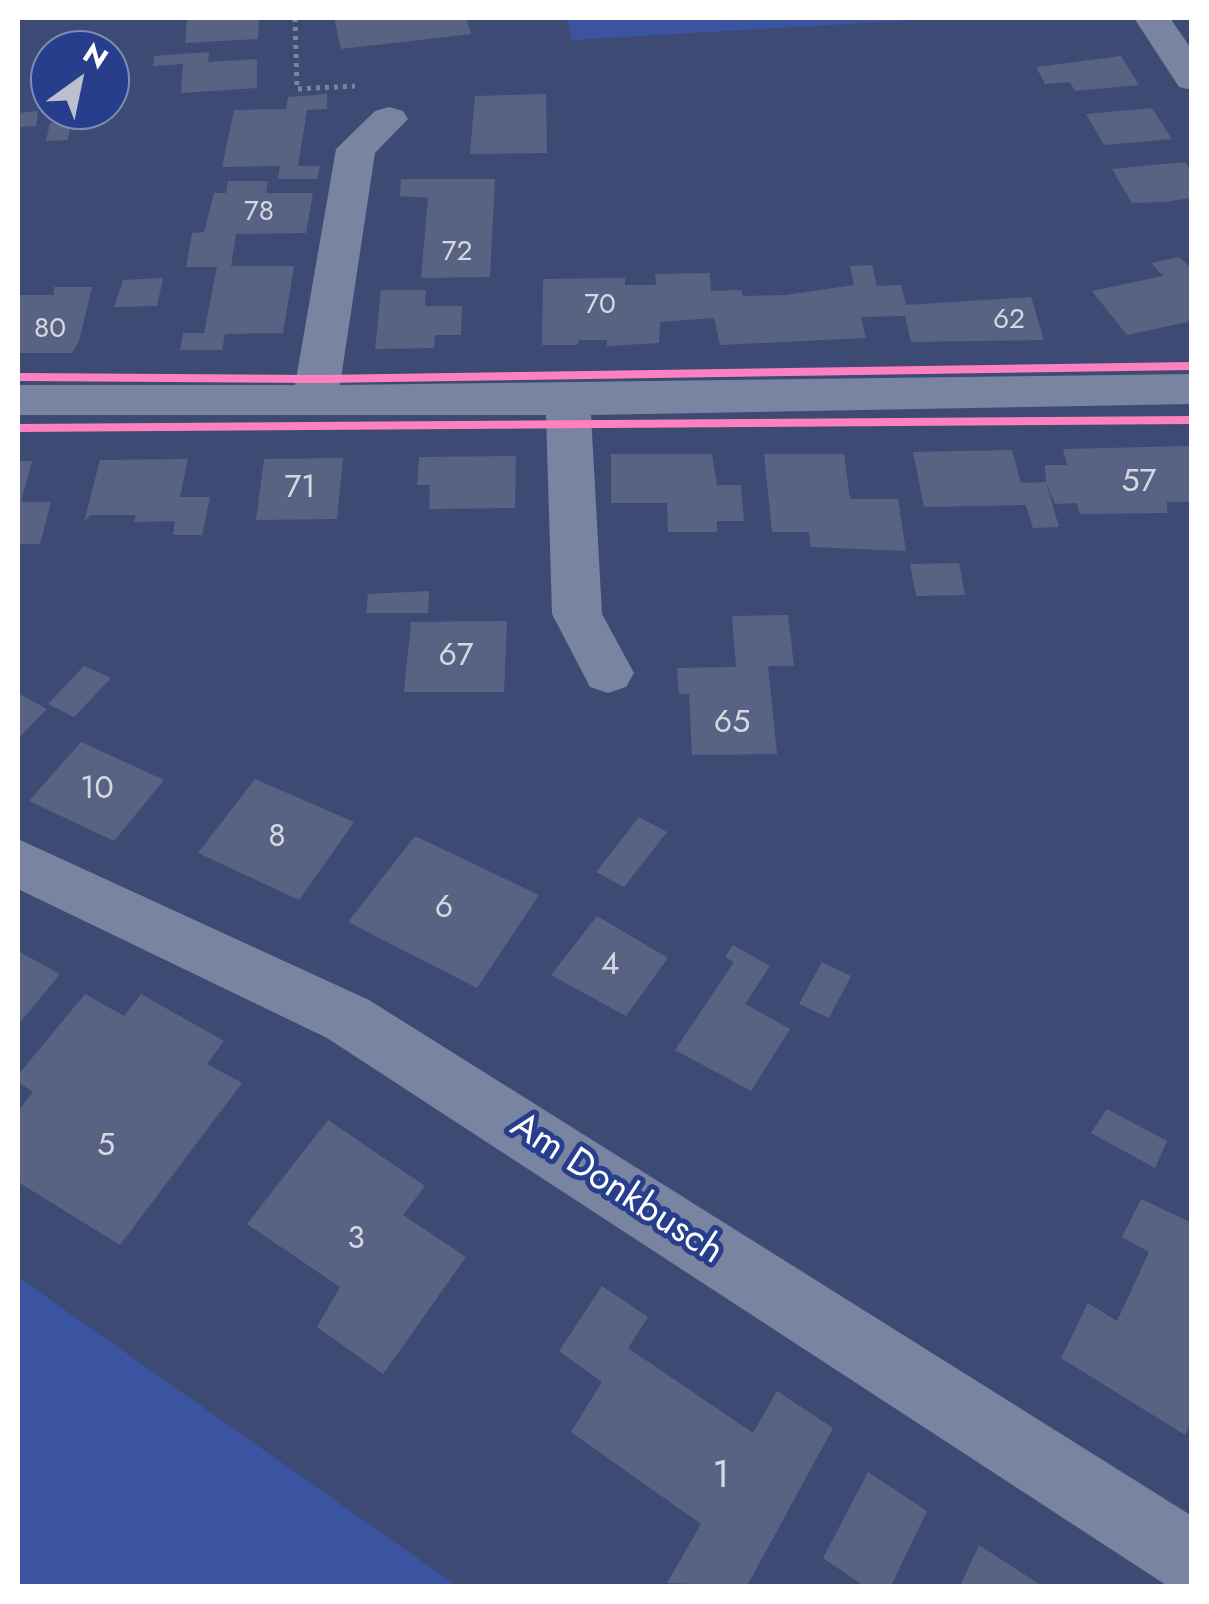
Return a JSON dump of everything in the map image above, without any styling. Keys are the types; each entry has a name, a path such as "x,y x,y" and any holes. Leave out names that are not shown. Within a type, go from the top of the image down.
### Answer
{"street":[{"path":"1152,18 1192,79"},
{"path":"315,401 356,148 389,118"},
{"path":"18,400 568,400 1192,389"},
{"path":"568,400 577,614 608,673"},
{"name":"Am Donkbusch","path":"18,863 348,1019 1192,1559"}],"path":[{"path":"295,18 297,89 358,86 389,118"}],"shaded area":[{"path":"567,18 916,18 917,20 572,40"},
{"path":"18,1277 420,1560 457,1586 18,1586"}],"building":[{"path":"187,18 259,18 258,39 185,43"},
{"path":"334,18 466,18 471,34 341,49"},
{"path":"209,52 208,62 257,59 257,88 181,93 183,64 153,66 154,56"},
{"path":"1121,56 1139,85 1075,91 1070,82 1045,84 1036,67"},
{"path":"327,94 327,109 307,110 298,166 320,166 317,179 278,179 280,166 222,167 234,110 286,109 288,97"},
{"path":"546,94 547,153 470,154 475,96"},
{"path":"1152,108 1172,139 1104,145 1086,114"},
{"path":"30,112 30,126 18,127 18,113"},
{"path":"48,130 70,130 68,140 46,141"},
{"path":"1185,162 1192,173 1192,198 1163,202 1132,203 1112,169"},
{"path":"401,179 495,179 490,277 421,278 428,198 400,196"},
{"path":"228,181 268,181 266,193 313,193 306,233 236,234 231,266 294,266 283,333 225,334 222,350 180,350 183,333 204,333 217,267 186,267 192,233 204,232 214,193 226,193"},
{"path":"1179,257 1192,269 1192,321 1127,335 1092,291 1163,276 1151,263"},
{"path":"872,265 877,286 901,285 906,305 1031,297 1044,340 911,342 905,316 861,317 866,338 720,345 714,318 660,322 659,343 607,346 607,340 579,340 577,345 542,345 543,279 625,278 625,285 656,285 655,274 710,273 711,291 741,290 743,296 786,295 854,285 850,266"},
{"path":"163,278 157,306 114,307 123,280"},
{"path":"54,287 92,287 79,341 72,353 18,353 19,295 54,295"},
{"path":"381,290 426,290 425,306 462,306 461,335 435,335 434,348 375,349"},
{"path":"1189,446 1191,502 1167,502 1167,513 1080,514 1077,503 1055,504 1046,482 1045,465 1067,465 1063,449"},
{"path":"1012,450 1021,483 1046,482 1059,527 1033,528 1026,505 924,507 913,452"},
{"path":"611,454 712,454 717,485 741,485 744,521 717,521 717,532 668,532 667,503 611,503"},
{"path":"764,454 844,454 850,499 898,499 906,551 811,547 809,532 772,532"},
{"path":"516,456 515,508 429,509 430,485 417,485 419,457"},
{"path":"343,458 337,519 256,520 264,459"},
{"path":"188,459 180,497 210,497 202,535 173,535 175,521 134,522 136,515 90,515 84,522 100,460"},
{"path":"18,461 32,461 21,502 51,502 40,544 18,544"},
{"path":"959,563 965,595 916,596 910,564"},
{"path":"429,591 428,613 366,613 368,594"},
{"path":"788,615 794,666 768,666 777,754 692,755 689,694 679,694 677,668 736,667 732,616"},
{"path":"507,621 504,692 404,692 411,622"},
{"path":"84,666 111,678 74,717 48,704"},
{"path":"18,693 47,709 18,739"},
{"path":"81,742 164,780 114,841 29,801"},
{"path":"255,779 354,822 299,900 198,853"},
{"path":"639,817 667,832 624,887 596,872"},
{"path":"415,836 539,895 477,988 348,922"},
{"path":"597,916 668,958 626,1016 551,975"},
{"path":"733,945 770,966 745,1004 790,1029 751,1091 675,1050 734,962 725,957"},
{"path":"18,951 60,974 18,1025"},
{"path":"822,962 851,976 829,1018 799,1004"},
{"path":"85,994 124,1016 141,994 224,1041 207,1064 242,1083 120,1245 18,1182 18,1111 33,1092 18,1082 18,1075"},
{"path":"1107,1109 1167,1141 1155,1168 1091,1133"},
{"path":"328,1120 425,1186 403,1215 466,1257 383,1374 317,1327 340,1287 247,1224"},
{"path":"1141,1199 1192,1223 1192,1419 1185,1435 1061,1358 1088,1303 1117,1321 1149,1252 1122,1237"},
{"path":"602,1286 648,1317 628,1348 753,1433 777,1391 833,1428 747,1586 667,1583 701,1524 571,1432 602,1382 559,1351"},
{"path":"868,1472 927,1511 891,1586 864,1586 823,1558"},
{"path":"979,1545 1042,1586 960,1586"}],"cycle path":[{"path":"18,377 319,379 1192,366"},
{"path":"18,428 1192,420"}]}
